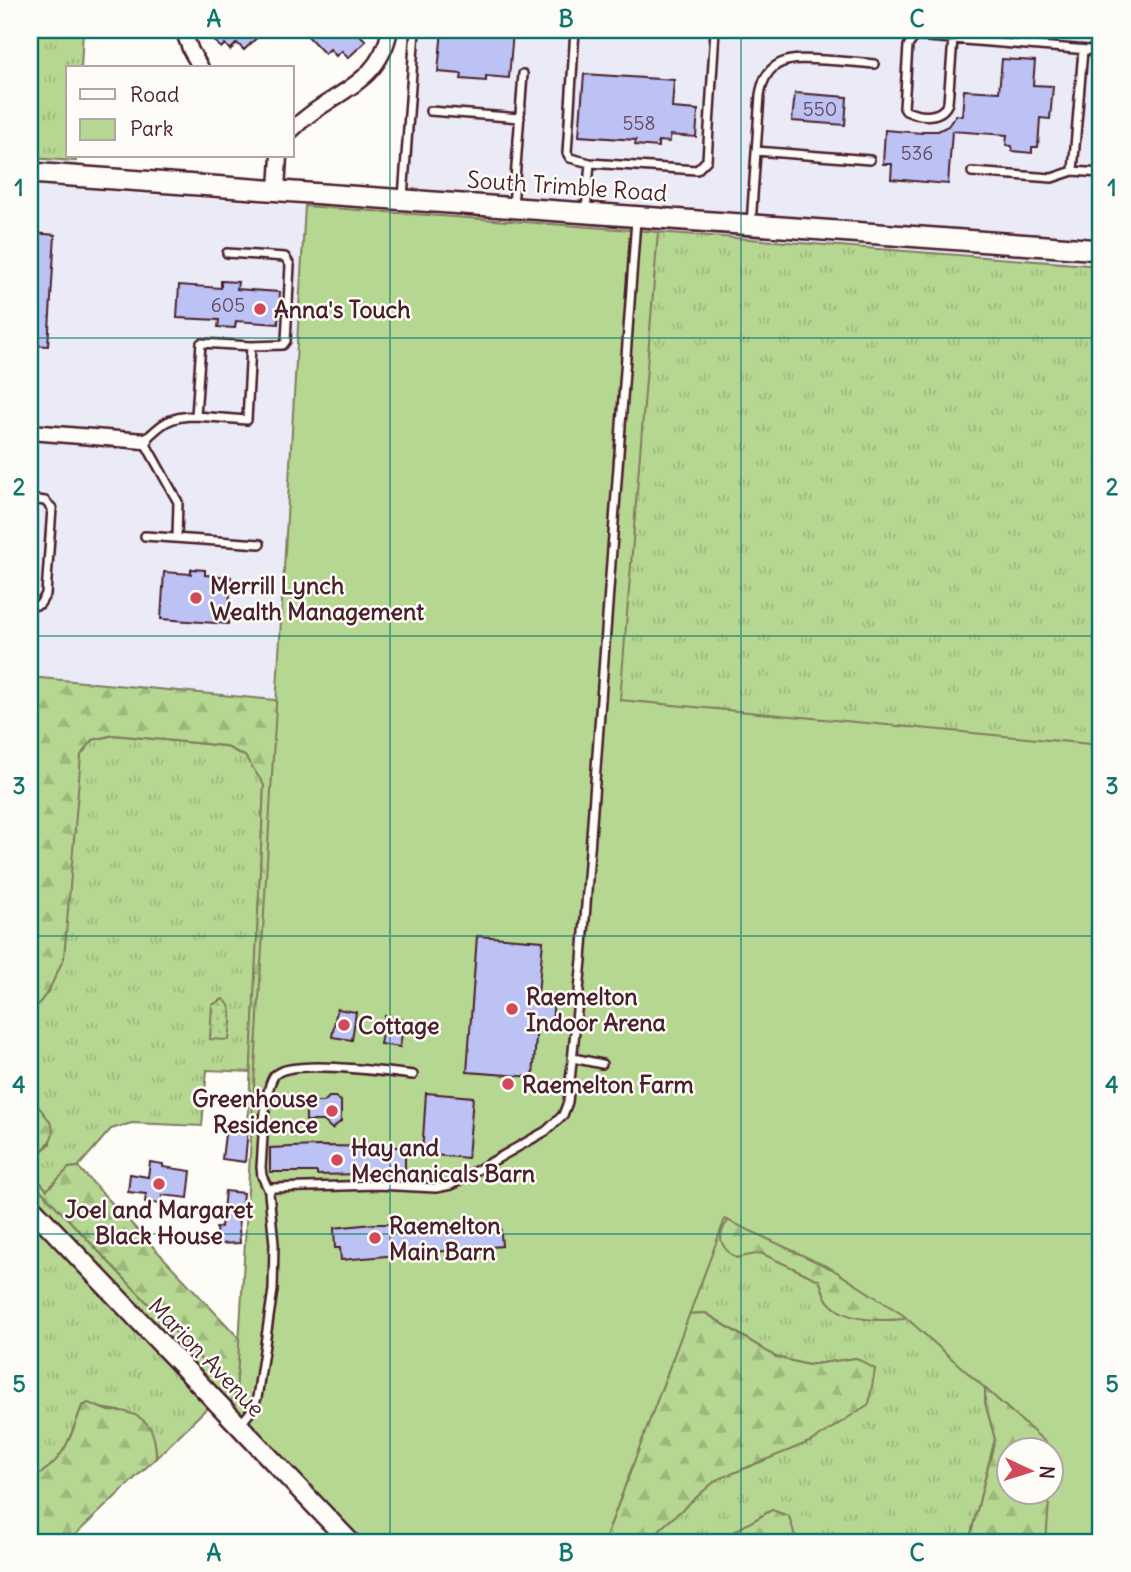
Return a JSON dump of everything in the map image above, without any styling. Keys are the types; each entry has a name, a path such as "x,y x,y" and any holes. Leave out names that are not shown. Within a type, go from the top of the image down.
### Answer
{"main road":[{"name":"South Trimble Road","path":"30,173 1101,250"}],"street":[{"path":"183,30 200,66"},
{"path":"294,128 304,118 341,96 367,76 383,52 390,30"},
{"path":"277,190 279,158"},
{"path":"30,432 144,440"},
{"name":"Marion Avenue","path":"30,1206 350,1542"}],"lane":[{"path":"402,199 415,30"},
{"path":"575,30 567,153 576,161 590,163 697,170 707,160 715,30"},
{"path":"953,39 945,111 938,116 906,111 908,46 915,36 953,39 1083,50 1101,51"},
{"path":"1073,171 1083,50"},
{"path":"751,224 762,81 777,64 803,58 874,64"},
{"path":"513,207 523,74"},
{"path":"430,111 520,118"},
{"path":"756,151 870,160"},
{"path":"586,212 590,163"},
{"path":"972,172 1052,178 1073,171 1101,173"},
{"path":"269,1191 274,1187 377,1185 436,1188 451,1185 555,1124 568,1102 637,216"},
{"path":"196,416 201,343 279,347 286,341 290,265 285,257 226,253"},
{"path":"177,538 178,502 144,440 162,423 175,418 196,416 247,420 251,346"},
{"path":"30,499 45,500 52,508 46,594 40,604 30,607"},
{"path":"145,536 260,544"},
{"path":"573,1058 601,1064"},
{"path":"239,1426 257,1398 271,1309 274,1251 269,1191 261,1167 268,1093 275,1074 296,1067 359,1069 413,1075"}],"shaded area":[{"path":"420,30 1101,30 1101,266 406,214"},
{"path":"30,158 76,161 75,189 305,206 275,700 30,677"}],"green space":[{"path":"30,30 83,30 81,66 66,66 66,158 76,158 76,161 30,158"},
{"path":"305,206 658,232 620,700 1101,745 1101,1542 1046,1542 1049,1506 1064,1506 1064,1436 1038,1436 903,1315 832,1269 725,1219 604,1542 360,1542 228,1404 236,1396"},
{"path":"644,231 1101,266 1101,765 613,744"},
{"path":"30,677 275,700 293,711 251,1132 248,1126 264,785 245,756 225,746 114,735 92,740 81,755 64,958 49,990 30,1015"},
{"path":"114,735 225,746 245,756 264,784 251,1072 207,1070 202,1126 132,1123 111,1129 78,1167 69,1168 47,1190 30,1171 30,1161 50,1144 51,1124 30,1096 30,1015 49,990 81,755 93,740"},
{"path":"223,999 231,1012 229,1040 210,1039 212,1005"},
{"path":"30,1096 53,1129 49,1142 32,1161 30,1161"},
{"path":"78,1167 254,1354 236,1396 30,1179 30,1171 47,1190 69,1168"},
{"path":"30,1179 236,1396 228,1404 30,1195"},
{"path":"1101,1195 985,1402 995,1439 969,1542 791,1542 795,1536 772,1510 716,1542 658,1542 659,1529 716,1480 814,1440 856,1358 808,1365 776,1357 706,1313 689,1314 724,1218","holes":["755,1225 892,1320 849,1315 834,1307 826,1299 819,1280 761,1253 751,1253"]},
{"path":"30,1217 209,1406 156,1458 153,1438 132,1416 117,1410 82,1406 58,1458 30,1480"},
{"path":"728,1221 741,1221 829,1263 905,1314 904,1319 863,1319 843,1313 828,1301 819,1280 761,1253 736,1258 723,1246 721,1237"},
{"path":"705,1313 776,1357 808,1365 856,1358 875,1369 869,1404 814,1440 716,1480 660,1529 658,1542 604,1542 689,1314"},
{"path":"998,1332 1049,1436 995,1436 995,1439 985,1402 986,1369"},
{"path":"88,1403 141,1418 153,1435 156,1458 71,1539 71,1542 30,1542 30,1480 58,1458 82,1406"},
{"path":"995,1439 995,1506 1064,1506 1064,1467 1101,1542 969,1542"},
{"path":"772,1510 789,1516 795,1536 791,1542 716,1542"}],"building":[{"path":"204,30 265,30 244,50 237,43 230,50 225,44 221,48"},
{"path":"302,30 355,30 366,41 348,58 342,51 336,56 330,49 325,54"},
{"path":"442,30 513,32 509,78 486,76 486,81 461,79 462,74 438,72"},
{"path":"1002,59 1035,61 1033,85 1053,86 1050,119 1040,118 1038,147 1032,147 1032,153 1012,151 1012,146 1006,145 1007,135 952,131 948,184 891,179 892,164 883,164 885,130 922,133 938,131 948,126 956,115 962,116 964,90 999,92"},
{"path":"584,74 674,80 672,108 698,110 696,137 670,135 670,142 658,141 658,147 635,145 636,140 579,136"},
{"path":"795,93 847,97 845,125 792,121"},
{"path":"34,233 55,235 48,346 30,345 30,237 34,238"},
{"path":"221,281 238,282 237,289 280,292 278,324 236,321 235,328 218,327 219,320 177,318 179,285 221,288"},
{"name":"Merrill Lynch Wealth Management","path":"191,569 205,570 205,575 231,577 228,624 161,619 164,572 191,574"},
{"name":"Raemelton Indoor Arena","path":"477,936 543,941 538,994 554,995 552,1025 537,1024 533,1077 467,1072"},
{"name":"Cottage","path":"337,1009 356,1012 352,1040 332,1037"},
{"name":"Cottage","path":"385,1016 404,1020 400,1047 380,1044"},
{"path":"426,1093 473,1097 468,1158 422,1154"},
{"path":"329,1097 341,1101 341,1121 332,1129 324,1121 306,1121 306,1102 324,1102"},
{"path":"226,1126 248,1128 245,1162 222,1159"},
{"name":"Hay and Mechanicals Barn","path":"405,1147 405,1173 317,1175 317,1172 270,1172 270,1148"},
{"name":"Joel and Margaret Black House","path":"150,1162 191,1171 188,1198 162,1195 161,1204 145,1202 146,1194 128,1192 130,1174 148,1177"},
{"path":"225,1191 243,1193 241,1212 238,1212 240,1243 217,1244 216,1228 221,1227"},
{"path":"500,1222 502,1246 341,1260 340,1248 335,1248 334,1228 373,1224 414,1224 414,1227"}],"place":[{"name":"Anna's Touch","path":"260,309"},
{"name":"Merrill Lynch Wealth Management","path":"196,598"},
{"name":"Raemelton Indoor Arena","path":"512,1009"},
{"name":"Cottage","path":"344,1025"},
{"name":"Raemelton Farm","path":"508,1084"},
{"name":"Greenhouse Residence","path":"332,1111"},
{"name":"Hay and Mechanicals Barn","path":"337,1160"},
{"name":"Joel and Margaret Black House","path":"159,1184"},
{"name":"Raemelton Main Barn","path":"375,1238"}]}
